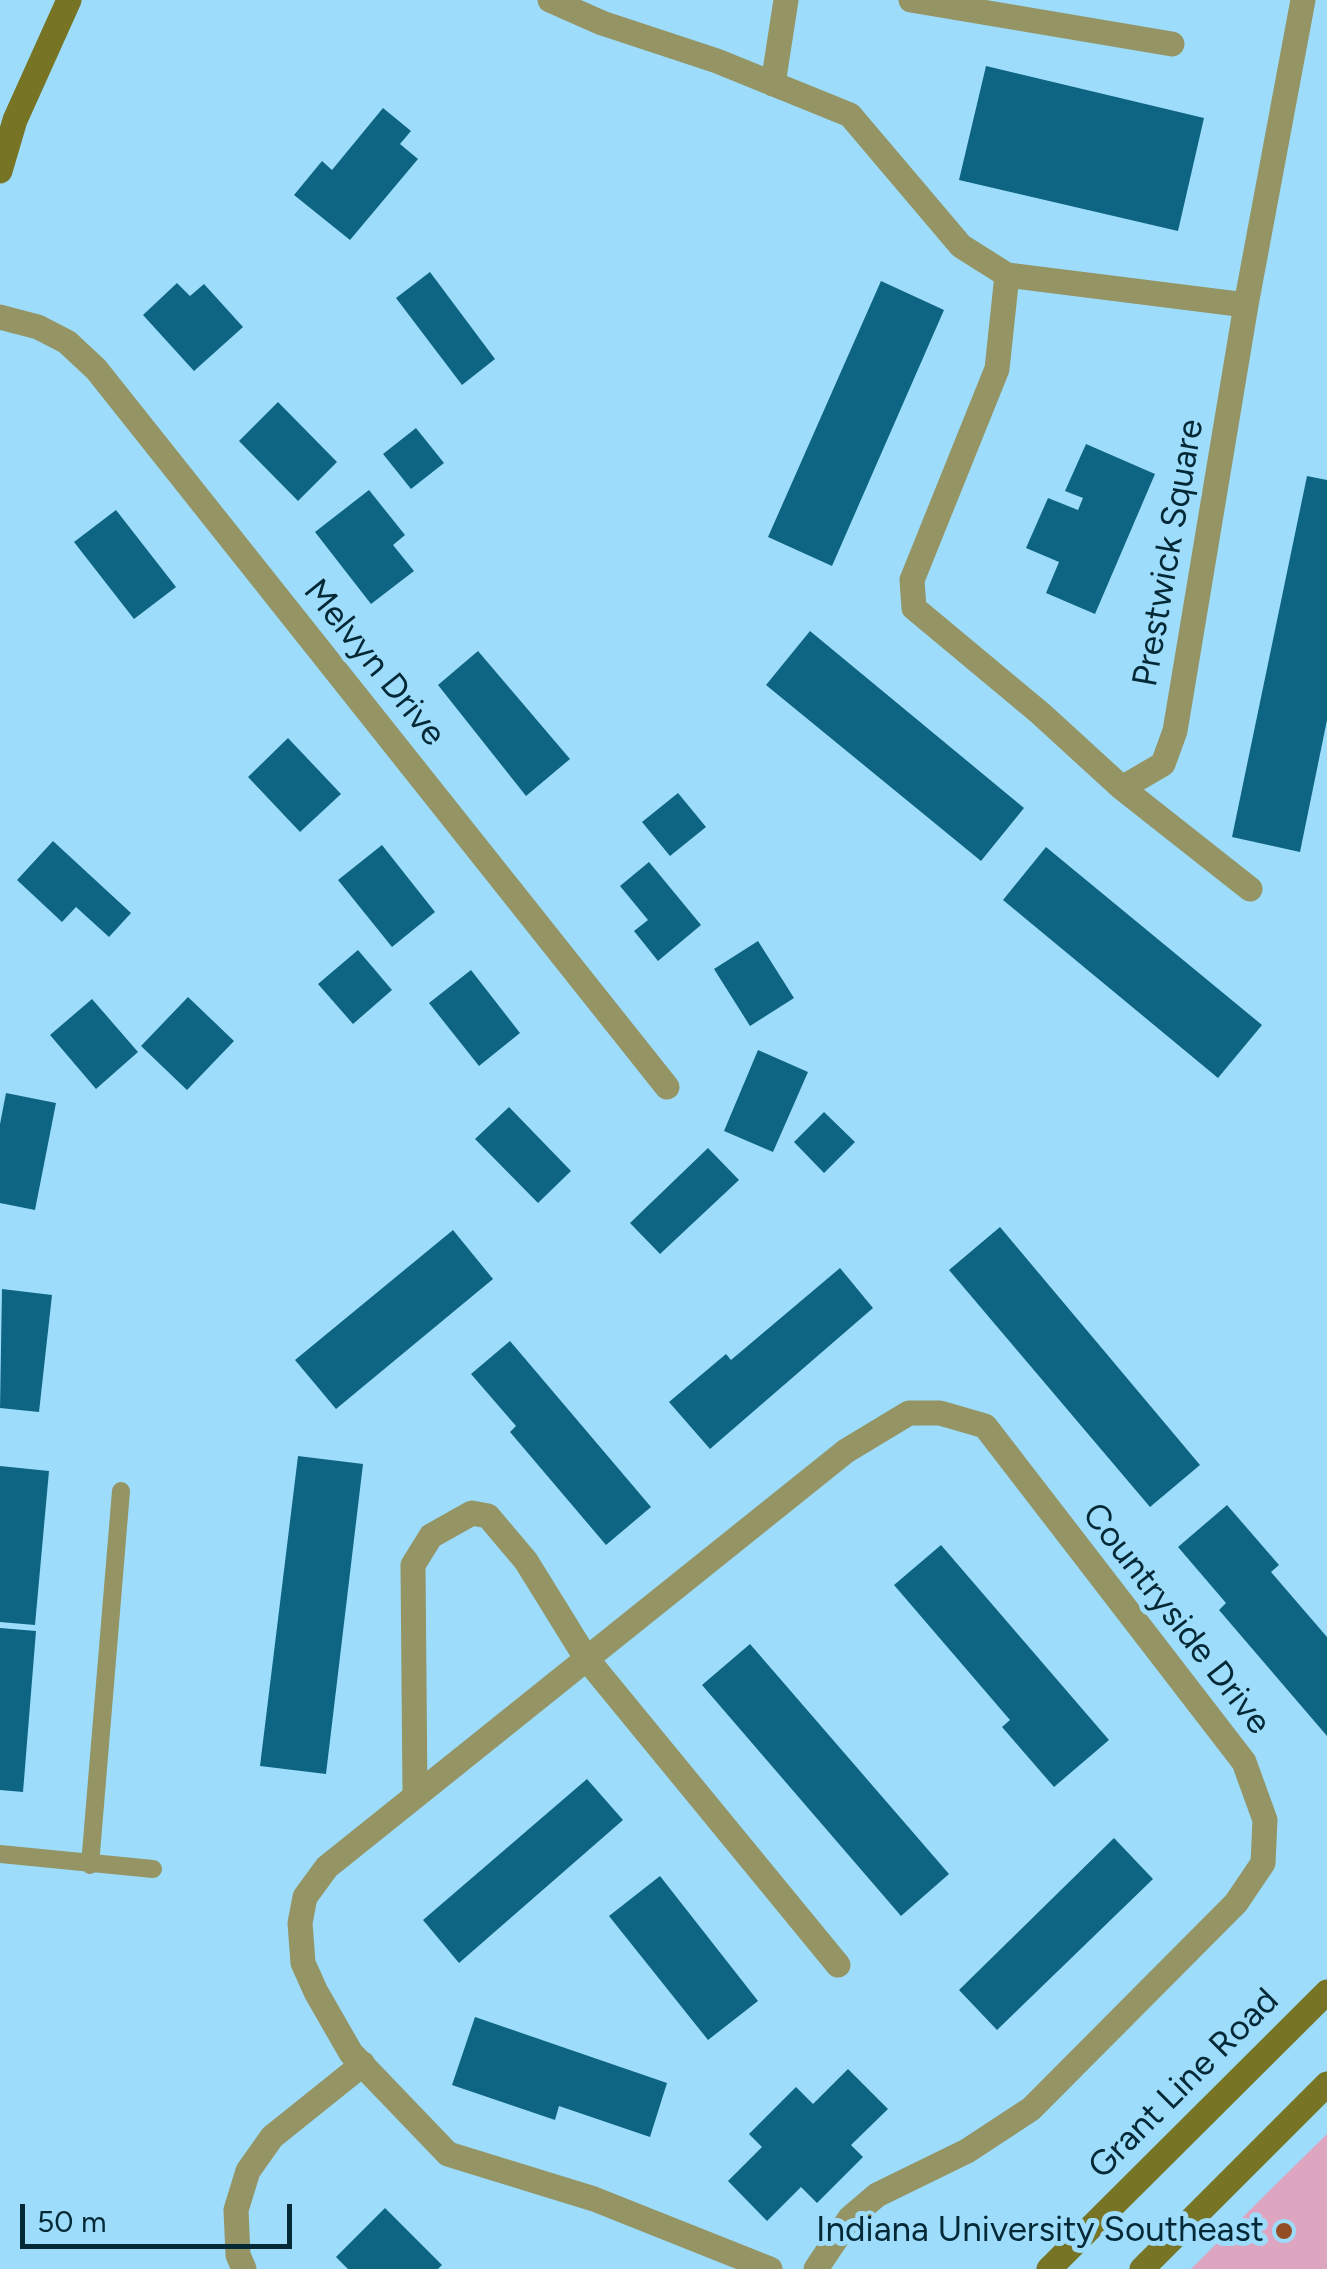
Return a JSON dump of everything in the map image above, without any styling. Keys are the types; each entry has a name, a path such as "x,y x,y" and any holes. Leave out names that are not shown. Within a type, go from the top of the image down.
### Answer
{"main road":[{"path":"0,170 15,120 69,0"},
{"name":"Grant Line Road","path":"1048,2269 1327,1992"},
{"path":"1142,2269 1327,2084"}],"street":[{"path":"550,0 850,115 962,246 1008,275 1246,305"},
{"path":"773,84 786,0"},
{"path":"911,0 1172,44"},
{"name":"Prestwick Square","path":"1122,788 1164,764 1175,731 1302,0"},
{"path":"1008,275 998,369 912,580 914,608 1040,713 1122,788 1250,889"},
{"name":"Melvyn Drive","path":"0,317 38,327 67,342 96,369 668,1087"},
{"name":"Countryside Drive","path":"770,2269 594,2198 448,2154 351,2052 303,1963 300,1923 305,1897 326,1867 846,1451 909,1414 940,1413 984,1426 1244,1762 1264,1820 1263,1863 1236,1903 1031,2109 967,2151 878,2195 850,2218 816,2269"},
{"path":"415,1796 412,1565 431,1536 472,1513 488,1516 526,1561 586,1658 838,1964"},
{"path":"244,2269 238,2255 236,2210 248,2171 272,2136 362,2064"}],"lane":[{"path":"90,1865 122,1491"},
{"path":"0,1854 153,1870"}],"shaded area":[{"name":"Indiana University Southeast","path":"1327,2134 1327,2269 1191,2269 1267,2193"}],"building":[{"path":"986,66 1204,118 1178,231 959,180"},
{"path":"383,108 411,131 400,144 418,159 350,240 294,195 322,161 332,170"},
{"path":"430,272 495,359 462,385 396,298"},
{"path":"881,281 944,310 832,566 768,537"},
{"path":"177,283 190,296 204,284 243,327 194,371 143,315"},
{"path":"278,402 337,462 298,501 239,441"},
{"path":"416,428 444,463 411,489 383,454"},
{"path":"1086,444 1155,474 1095,614 1046,593 1059,562 1026,548 1048,498 1078,510 1083,498 1065,491"},
{"path":"1307,476 1327,480 1327,720 1300,852 1232,837"},
{"path":"369,490 405,535 393,545 414,571 371,604 315,532"},
{"path":"116,510 176,587 134,619 74,542"},
{"path":"810,631 1024,808 981,861 766,685"},
{"path":"478,651 570,759 526,796 438,685"},
{"path":"288,738 341,794 300,832 248,777"},
{"path":"678,793 706,827 670,856 642,822"},
{"path":"53,841 131,913 109,937 76,907 62,922 17,880"},
{"path":"382,845 435,912 392,947 338,880"},
{"path":"1046,847 1262,1025 1218,1078 1003,900"},
{"path":"649,862 701,925 658,961 634,931 648,920 620,886"},
{"path":"758,941 794,998 750,1026 714,969"},
{"path":"358,950 392,990 353,1024 318,984"},
{"path":"471,970 520,1033 479,1066 429,1003"},
{"path":"188,997 234,1041 187,1090 141,1046"},
{"path":"92,999 138,1052 96,1089 50,1035"},
{"path":"758,1050 808,1072 773,1152 724,1131"},
{"path":"6,1093 56,1103 35,1210 0,1203 0,1124"},
{"path":"509,1107 571,1171 538,1203 475,1139"},
{"path":"824,1112 855,1142 824,1173 794,1142"},
{"path":"708,1148 739,1180 660,1254 630,1223"},
{"path":"1000,1227 1200,1465 1150,1507 949,1270"},
{"path":"453,1230 493,1279 336,1409 295,1360"},
{"path":"840,1268 873,1308 710,1449 669,1402 726,1354 731,1360"},
{"path":"2,1289 52,1295 39,1412 0,1408"},
{"path":"510,1341 651,1507 606,1545 510,1432 516,1426 471,1374"},
{"path":"298,1456 363,1464 326,1774 260,1766"},
{"path":"0,1466 49,1471 35,1625 0,1622"},
{"path":"1227,1505 1279,1565 1271,1572 1327,1637 1327,1736 1219,1610 1226,1603 1178,1547"},
{"path":"941,1545 1109,1740 1054,1787 1002,1727 1010,1720 894,1585"},
{"path":"0,1628 36,1631 23,1792 0,1790"},
{"path":"750,1644 949,1874 901,1916 702,1685"},
{"path":"587,1779 623,1820 459,1963 423,1920"},
{"path":"1114,1838 1153,1879 997,2030 959,1990"},
{"path":"660,1876 758,2001 708,2040 609,1916"},
{"path":"475,2017 667,2083 650,2137 559,2106 555,2120 452,2085"},
{"path":"848,2069 888,2109 851,2145 863,2157 817,2203 801,2187 767,2221 728,2181 762,2147 749,2134 796,2087 813,2104"},
{"path":"385,2208 442,2265 438,2269 348,2269 336,2257"}],"place":[{"name":"Indiana University Southeast","path":"1284,2231"}]}
